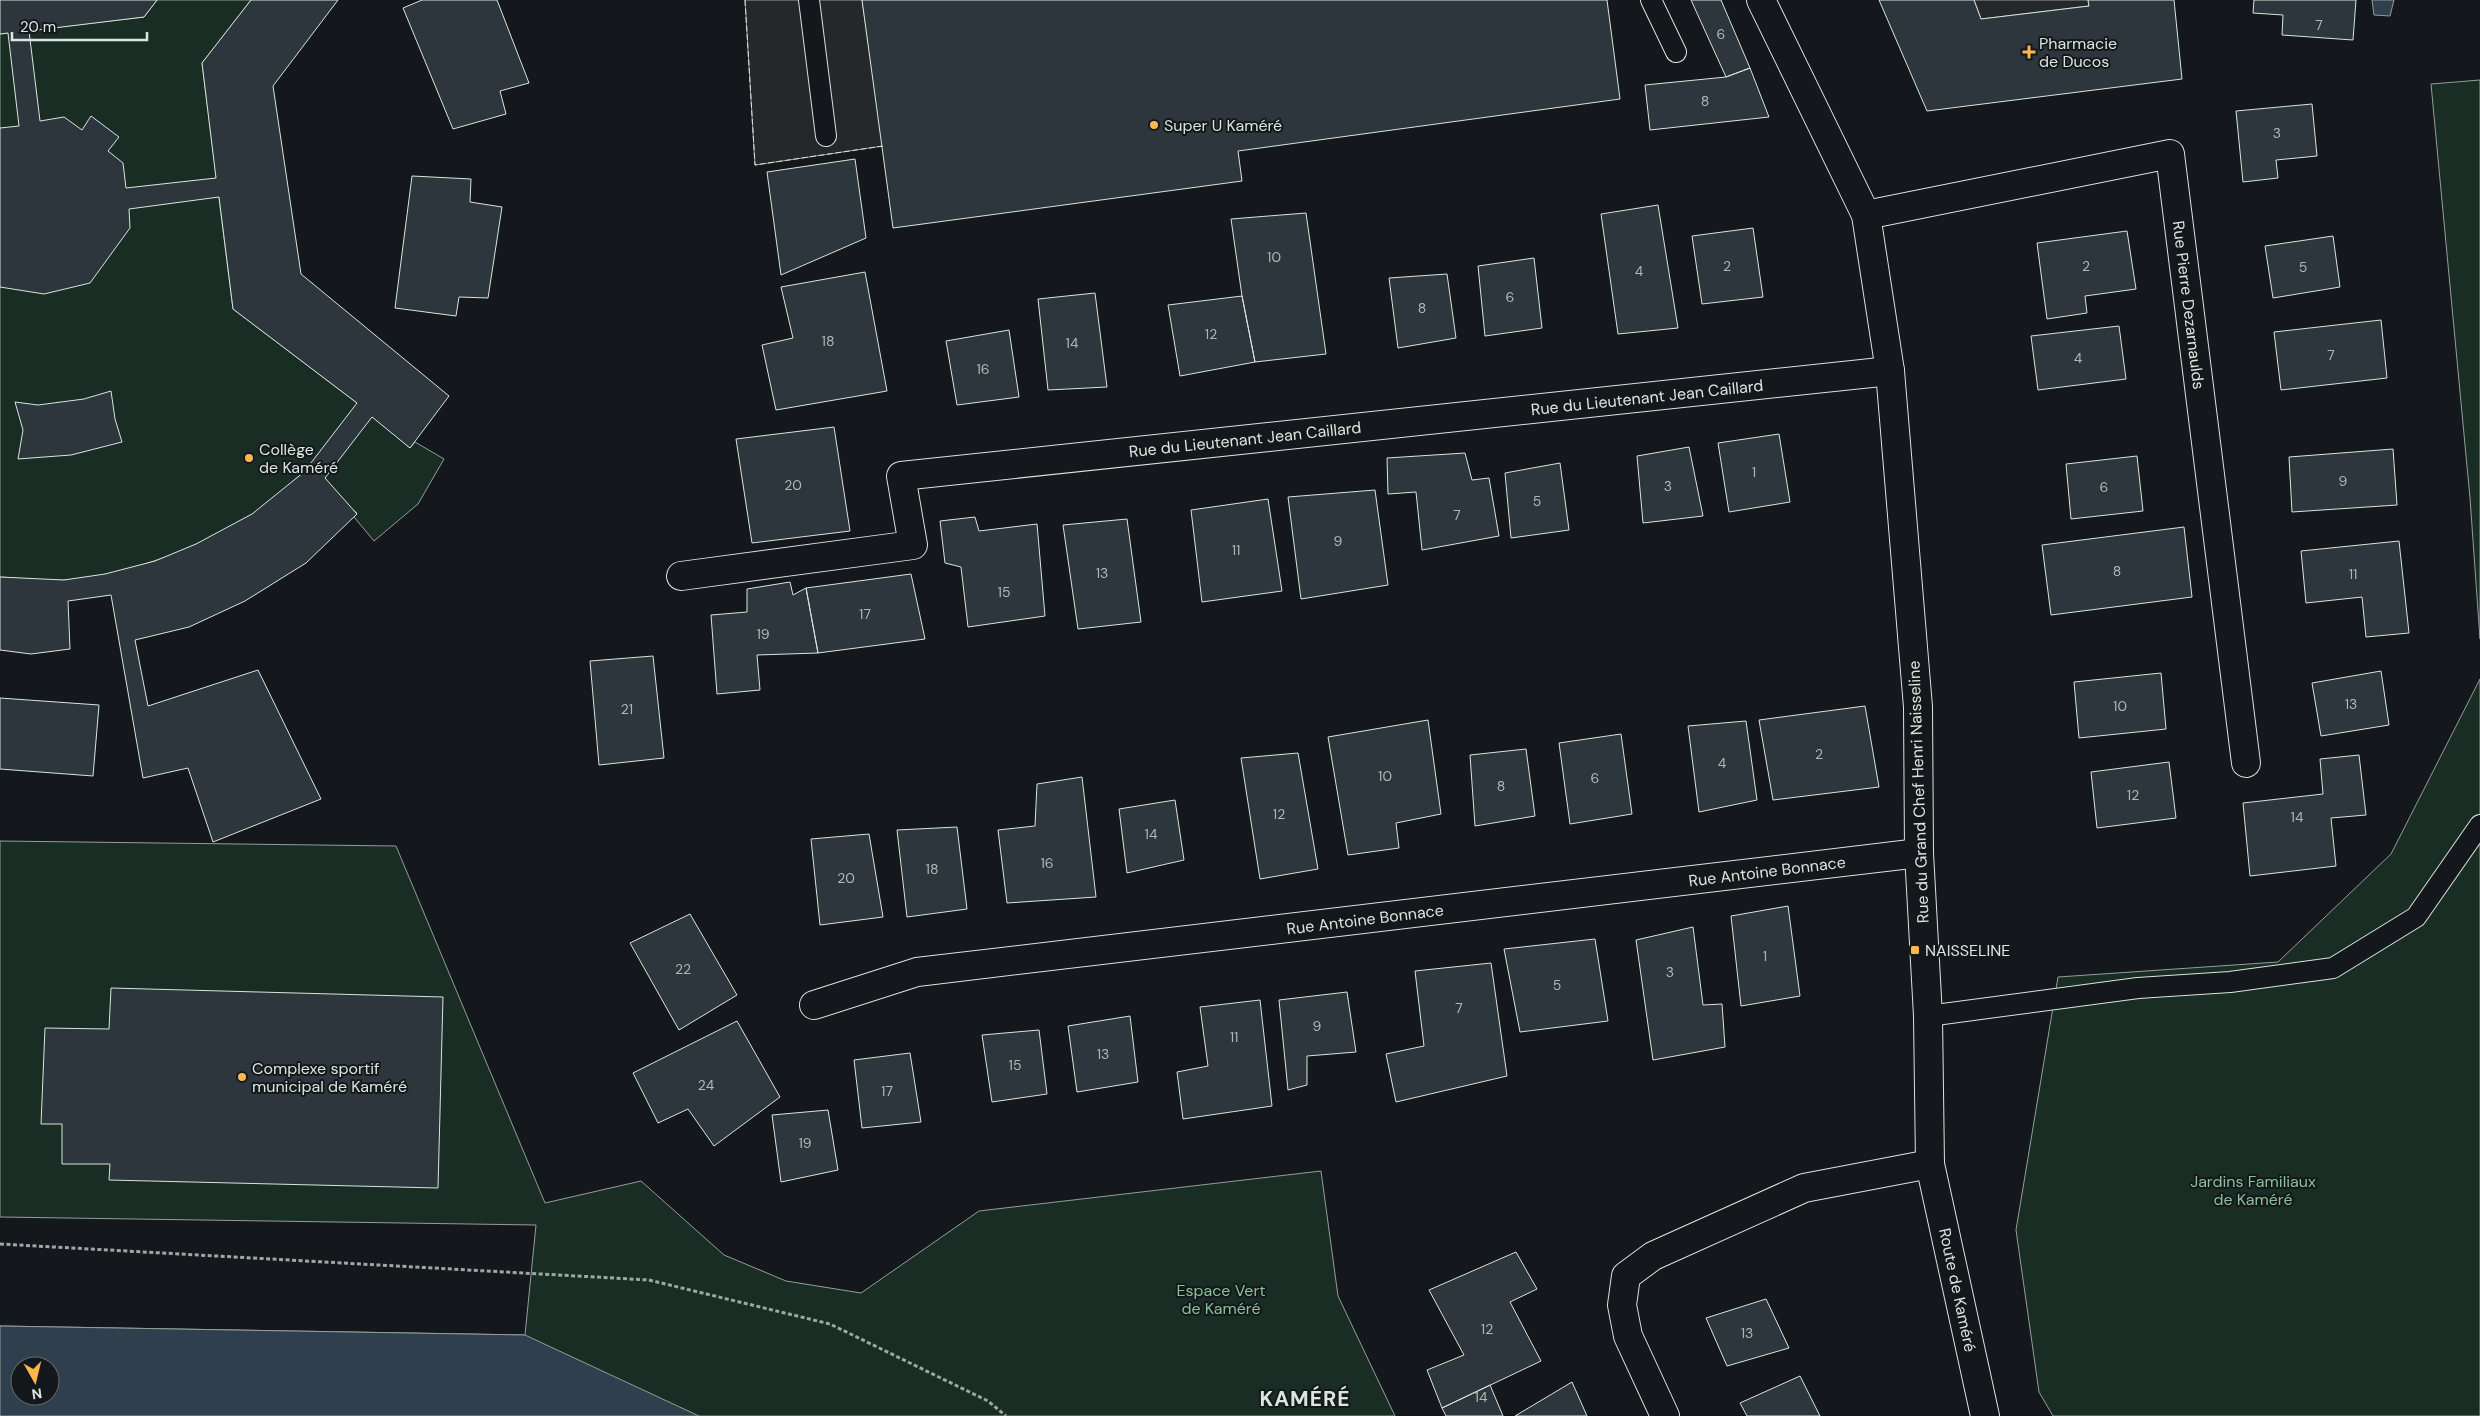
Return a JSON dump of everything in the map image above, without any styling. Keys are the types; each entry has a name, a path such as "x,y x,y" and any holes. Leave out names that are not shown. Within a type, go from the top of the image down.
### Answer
{"street":[{"name":"Rue du Grand Chef Henri Naisseline","path":"1761,0 1866,215 1890,371 1918,707 1919,853 1928,1016 1930,1164"},
{"name":"Rue Pierre Dezarnaulds","path":"1866,215 2170,154 2246,763"},
{"name":"Rue du Lieutenant Jean Caillard","path":"681,576 913,545 901,476 1890,371"},
{"name":"Rue Antoine Bonnace","path":"814,1005 917,972 1919,853"},
{"path":"1665,1416 1628,1336 1622,1305 1626,1276 1653,1256 1804,1188 1930,1164"},
{"name":"Route de Kaméré","path":"1930,1164 1985,1416"}],"lane":[{"path":"809,0 826,136"},
{"path":"1651,0 1676,52"},
{"path":"1928,1016 2138,988 2230,982 2333,968 2416,917 2480,825"}],"path":[{"path":"0,1244 649,1280 830,1324 988,1401 1006,1416"}],"green space":[{"path":"157,0 251,0 202,63 233,309 357,403 410,448 415,442 444,459 418,504 374,541 354,517 357,513 304,472 272,500 230,527 185,549 138,566 114,573 65,580 0,577 0,34 144,17"},
{"path":"2480,80 2480,639 2470,498 2431,84"},
{"name":"Jardins Familiaux de Kaméré","path":"2480,679 2480,1416 2053,1416 2039,1392 2016,1230 2058,977 2278,962 2391,854"},
{"name":"Espace Vert de Kaméré","path":"0,841 396,846 545,1203 641,1181 724,1255 786,1281 861,1293 979,1211 1321,1171 1338,1296 1395,1416 0,1416 0,1326 525,1335 536,1225 0,1217"}],"shaded area":[{"path":"745,0 862,0 883,146 755,165"},
{"path":"1974,0 2088,0 2089,6 1981,19"}],"water":[{"path":"2372,0 2394,0 2390,16 2374,15"},
{"path":"0,1326 525,1335 699,1416 0,1416"}],"building":[{"path":"0,0 157,0 144,17 29,31 40,121 64,117 82,130 91,116 119,137 108,151 123,163 126,188 216,178 202,63 251,0 338,0 273,86 301,274 449,396 410,448 372,417 325,478 357,514 306,563 245,601 189,627 135,640 148,706 258,670 321,799 213,842 188,768 143,778 111,595 68,601 70,649 31,654 0,650 0,577 64,580 105,574 155,561 196,544 252,514 304,472 357,403 233,309 219,197 129,209 130,228 90,283 44,294 0,287 0,128 19,126 8,33 0,34"},
{"path":"422,0 497,0 529,83 500,91 506,114 453,129 403,8"},
{"name":"Super U Kaméré","path":"862,0 1607,0 1620,99 1238,151 1242,181 893,228"},
{"path":"1691,0 1721,0 1750,68 1726,77"},
{"path":"1879,0 1974,0 1981,19 2089,6 2088,0 2174,0 2182,79 1927,111"},
{"path":"2254,0 2356,0 2353,40 2282,35 2283,15 2253,13"},
{"path":"1750,68 1769,117 1650,130 1645,85 1726,77"},
{"path":"2312,104 2317,156 2276,160 2278,178 2243,182 2236,111"},
{"path":"855,159 866,238 781,275 767,172"},
{"path":"412,176 471,179 470,202 502,207 488,298 459,297 456,316 395,308"},
{"path":"1658,205 1678,328 1618,334 1601,214"},
{"path":"1306,213 1326,354 1255,362 1242,296 1231,219"},
{"path":"1753,228 1763,297 1702,304 1692,236"},
{"path":"2127,231 2136,289 2085,296 2087,313 2047,319 2037,243"},
{"path":"2333,236 2340,287 2273,298 2265,246"},
{"path":"1534,258 1542,328 1485,336 1478,266"},
{"path":"865,272 887,391 776,410 762,345 793,338 781,287"},
{"path":"1447,274 1456,338 1398,348 1389,278"},
{"path":"1095,293 1107,387 1048,390 1038,299"},
{"path":"1242,296 1255,362 1180,376 1168,305"},
{"path":"2381,320 2387,378 2281,390 2274,332"},
{"path":"2119,326 2126,379 2038,390 2031,336"},
{"path":"1009,330 1019,397 957,405 946,341"},
{"path":"111,391 115,419 122,442 71,455 18,459 23,430 15,402 38,405 84,399"},
{"path":"834,427 850,531 752,543 736,439"},
{"path":"1779,434 1790,502 1729,512 1718,443"},
{"path":"1689,447 1703,516 1643,523 1637,456"},
{"path":"2393,449 2397,505 2292,512 2289,457"},
{"path":"1465,453 1472,480 1489,478 1499,536 1422,550 1416,492 1388,494 1387,458"},
{"path":"2137,456 2143,511 2071,519 2066,464"},
{"path":"1560,463 1569,530 1511,538 1505,473"},
{"path":"1375,490 1388,585 1301,599 1288,497"},
{"path":"1268,499 1282,591 1202,602 1191,510"},
{"path":"975,517 979,531 1037,524 1045,616 968,627 961,567 945,563 940,521"},
{"path":"1127,519 1141,622 1078,629 1063,525"},
{"path":"2184,527 2192,597 2051,615 2042,545"},
{"path":"2399,541 2409,633 2366,637 2362,597 2306,603 2301,551"},
{"path":"911,574 925,639 818,653 806,588"},
{"path":"790,582 793,595 806,588 818,653 757,655 760,690 717,694 711,615 747,612 747,589"},
{"path":"653,656 664,758 599,765 590,661"},
{"path":"2381,671 2389,725 2321,736 2312,683"},
{"path":"2161,673 2166,729 2079,738 2074,682"},
{"path":"0,698 99,705 93,776 0,769"},
{"path":"1865,706 1879,787 1773,800 1759,720"},
{"path":"1428,720 1441,814 1396,823 1399,848 1348,855 1328,737"},
{"path":"1746,721 1757,800 1699,812 1688,726"},
{"path":"1621,734 1632,814 1570,824 1559,743"},
{"path":"1526,749 1535,816 1475,826 1470,755"},
{"path":"1298,753 1318,869 1260,879 1241,758"},
{"path":"2359,755 2366,815 2331,818 2336,866 2250,876 2243,803 2323,794 2320,759"},
{"path":"2169,762 2176,818 2097,828 2091,772"},
{"path":"1082,777 1096,897 1007,903 998,830 1035,826 1037,784"},
{"path":"1175,800 1184,860 1127,873 1119,809"},
{"path":"957,827 967,909 907,917 897,830"},
{"path":"869,834 883,917 820,925 811,839"},
{"path":"1788,906 1800,996 1741,1006 1731,916"},
{"path":"690,914 737,995 679,1030 630,943"},
{"path":"1693,927 1703,1005 1722,1004 1725,1047 1653,1060 1636,940"},
{"path":"1595,939 1608,1021 1520,1032 1504,949"},
{"path":"1491,963 1507,1076 1396,1102 1386,1054 1424,1046 1415,971"},
{"name":"Complexe sportif municipal de Kaméré","path":"111,988 443,997 438,1188 109,1180 110,1164 62,1164 62,1124 41,1124 45,1028 109,1029"},
{"path":"1347,992 1356,1052 1307,1056 1307,1085 1288,1090 1279,1000"},
{"path":"1260,1000 1272,1106 1183,1119 1177,1072 1208,1066 1200,1007"},
{"path":"1130,1016 1138,1082 1077,1092 1068,1026"},
{"path":"737,1021 780,1097 714,1146 688,1109 658,1123 633,1073"},
{"path":"1039,1030 1047,1094 992,1102 982,1035"},
{"path":"910,1053 921,1122 862,1128 854,1060"},
{"path":"828,1110 838,1170 781,1182 772,1115"},
{"path":"1516,1252 1537,1289 1510,1302 1541,1361 1442,1408 1427,1370 1464,1355 1429,1290"},
{"path":"1766,1299 1789,1348 1727,1366 1706,1318"},
{"path":"1800,1376 1820,1416 1747,1416 1740,1403"},
{"path":"1572,1382 1587,1416 1515,1416"},
{"path":"1490,1385 1503,1416 1446,1416 1442,1408"}],"fence":[{"path":"745,0 755,165 883,146"}],"place":[{"name":"Pharmacie de Ducos","path":"2029,52"},
{"name":"Super U Kaméré","path":"1154,125"},
{"name":"Collège de Kaméré","path":"249,458"},
{"name":"NAISSELINE","path":"1915,950"},
{"name":"Complexe sportif municipal de Kaméré","path":"242,1077"}],"district":[{"name":"KAMÉRÉ","path":"1305,1399"}]}
